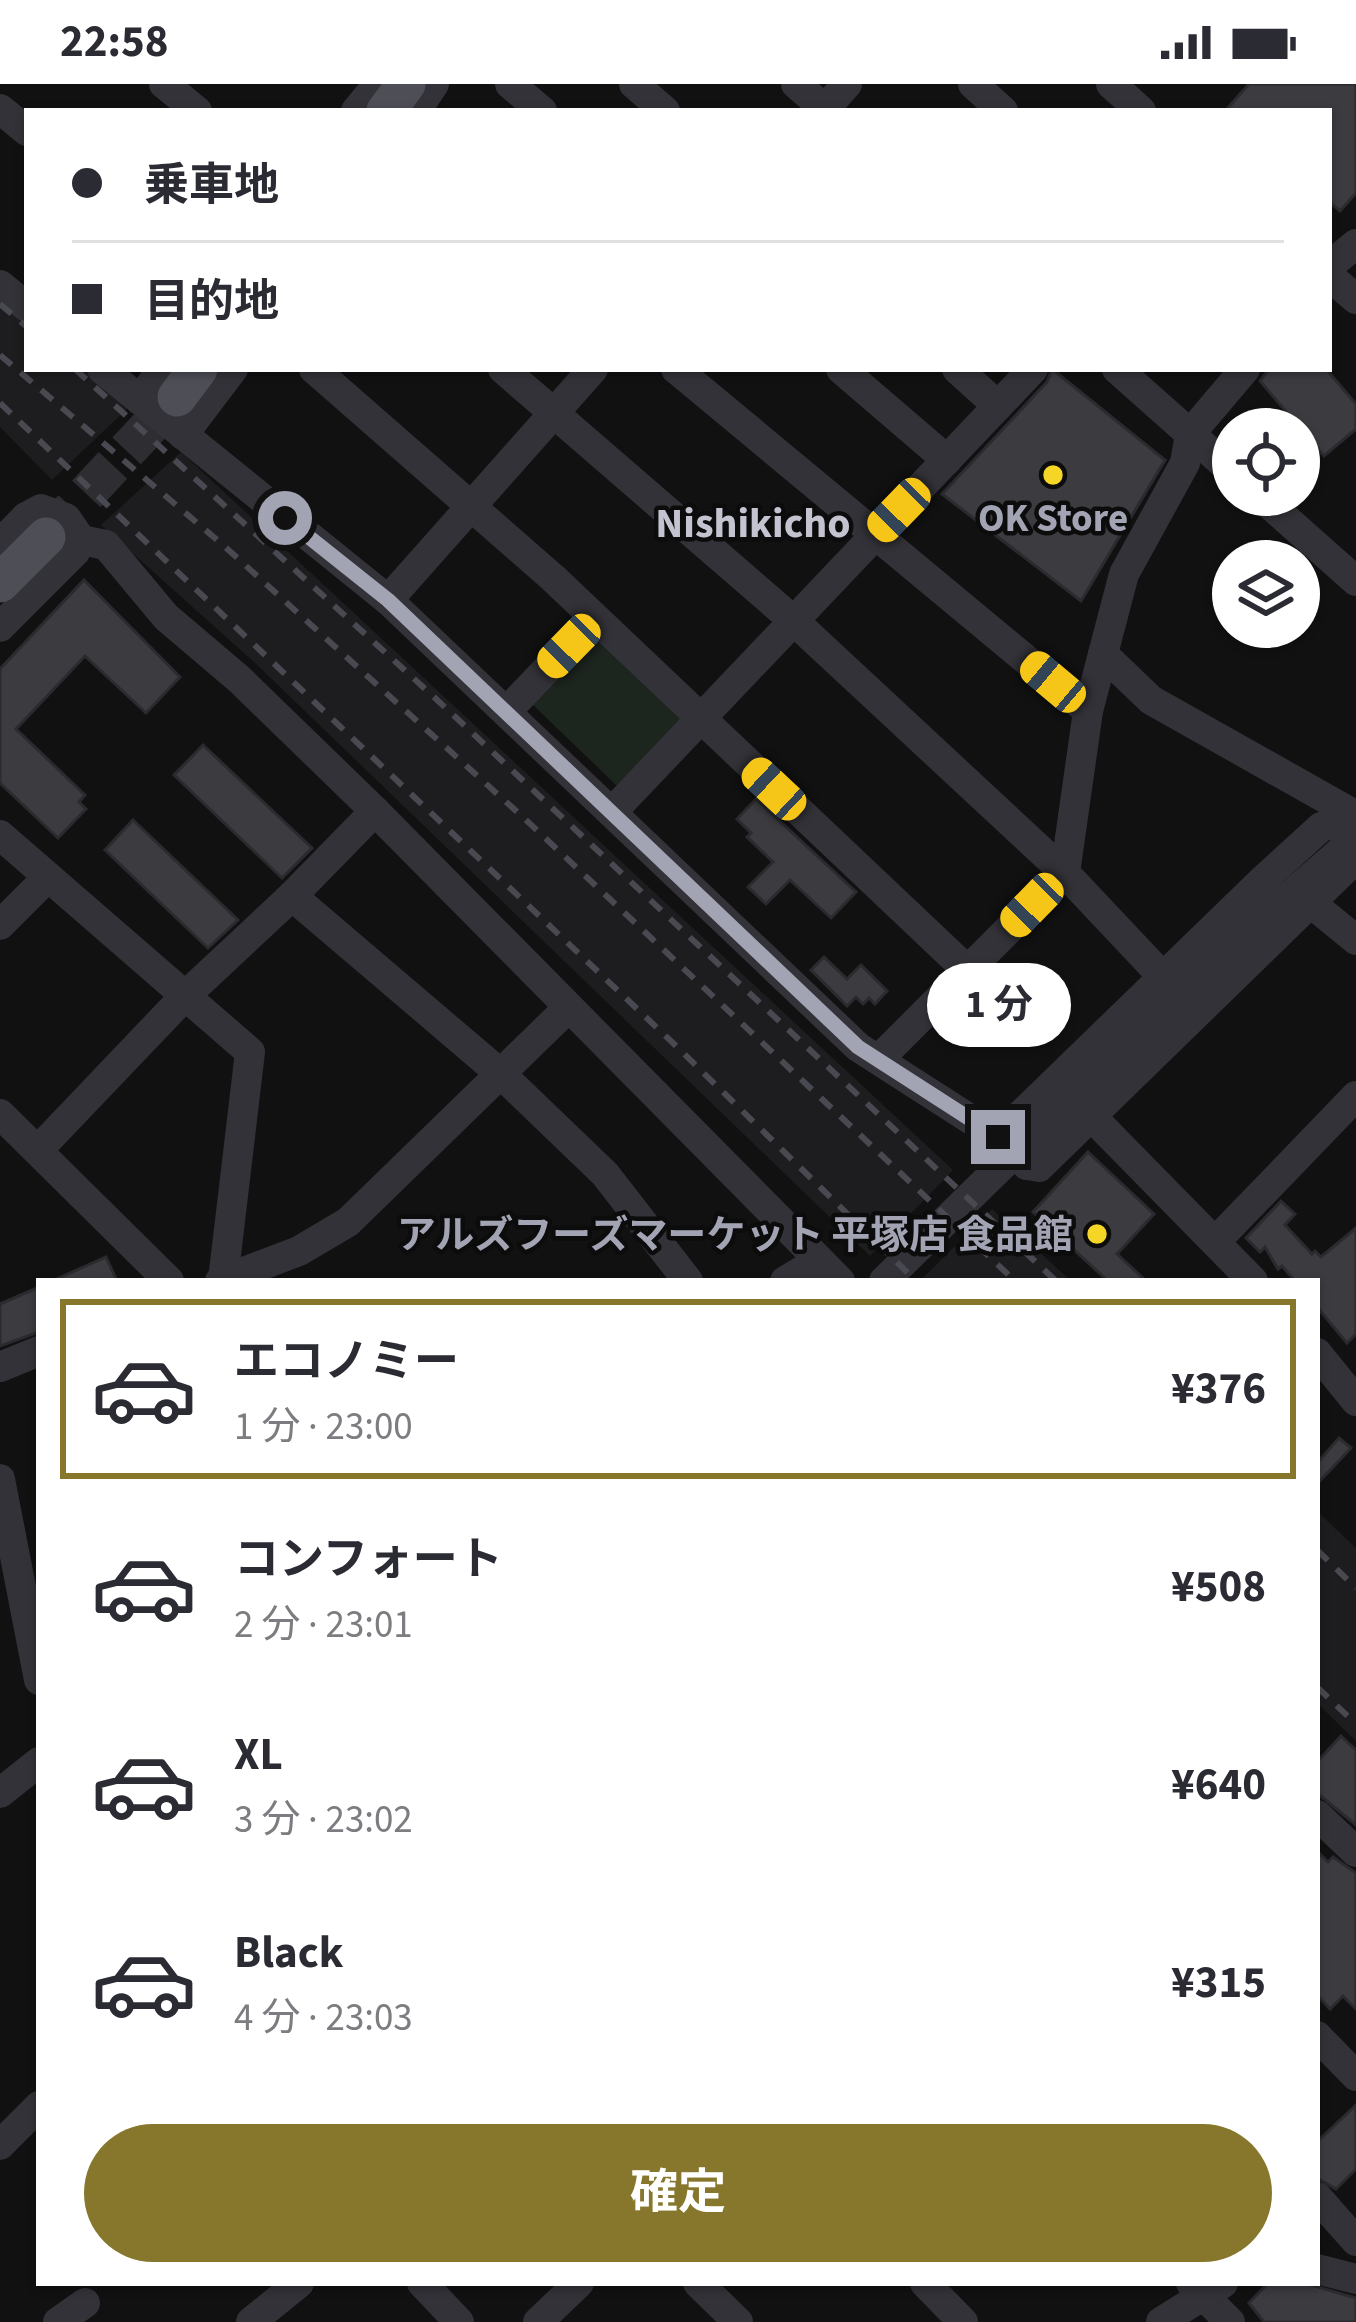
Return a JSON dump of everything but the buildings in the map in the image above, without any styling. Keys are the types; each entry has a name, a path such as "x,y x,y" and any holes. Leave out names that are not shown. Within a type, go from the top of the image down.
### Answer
{"main road":[{"path":"0,584 64,539"}],"street":[{"path":"358,108 378,84"},
{"path":"510,84 538,108"},
{"path":"634,84 662,108"},
{"path":"796,84 823,108"},
{"path":"827,108 847,84"},
{"path":"973,84 1000,108"},
{"path":"1111,84 1138,108"},
{"path":"0,109 24,129"},
{"path":"1332,264 1356,244"},
{"path":"1332,279 1356,299"},
{"path":"110,372 172,394 858,1047 998,1137 1027,1165 1039,1167 1356,857"},
{"path":"172,394 226,372"},
{"path":"317,372 472,505 968,971"},
{"path":"507,372 794,621 1065,873 1164,978"},
{"path":"388,600 590,372"},
{"path":"680,372 1088,711"},
{"path":"844,372 947,460"},
{"path":"960,372 998,406"},
{"path":"612,812 1031,372"},
{"path":"1120,372 1212,453"},
{"path":"880,1058 1065,873 1088,711 1124,574 1186,463 1190,434 1242,372"},
{"path":"0,544 41,509 66,518 64,539 75,552 0,627"},
{"path":"1283,516 1356,581"},
{"path":"64,539 106,545 166,617 239,679 375,811 829,1271"},
{"path":"506,712 595,619"},
{"path":"1103,654 1151,700 1349,819"},
{"path":"38,1150 184,997 375,811"},
{"path":"887,1278 1268,911 1349,819"},
{"path":"998,1137 1321,827 1349,819"},
{"path":"0,836 250,1052 222,1278"},
{"path":"0,925 48,878"},
{"path":"292,896 502,1075 604,1174 686,1278"},
{"path":"1268,911 1312,904 1356,940"},
{"path":"230,1278 299,1251 348,1222 568,1008"},
{"path":"1215,1242 1354,1104"},
{"path":"0,1114 166,1278"},
{"path":"1092,1117 1250,1278"},
{"path":"798,1278 829,1271"},
{"path":"0,1367 36,1352"},
{"path":"1320,1357 1356,1401"},
{"path":"0,1479 36,1665"},
{"path":"0,1793 36,1764"},
{"path":"1320,1818 1356,1852"},
{"path":"1320,2039 1356,2076"},
{"path":"0,2145 36,2109"},
{"path":"1330,2205 1356,2241"},
{"path":"1320,2270 1356,2279"},
{"path":"425,2286 459,2322"},
{"path":"538,2322 576,2286"},
{"path":"701,2286 738,2322"},
{"path":"928,2286 963,2322"},
{"path":"1161,2322 1206,2287 1229,2322"},
{"path":"251,2322 285,2297"},
{"path":"58,2322 85,2303"}],"shaded area":[{"path":"0,295 24,315 24,372 92,372 131,405 52,480 0,427"},
{"path":"181,452 953,1170 870,1256 254,662 101,525"},
{"path":"595,635 683,717 623,784 616,785 530,702"},
{"path":"992,1209 1068,1278 923,1278"},
{"path":"1320,1514 1356,1548 1356,1741 1320,1706"}],"tunnel":[{"path":"46,537 177,397"}],"railway":[{"path":"0,304 24,324"},
{"path":"0,355 223,545 526,820 1012,1278"},
{"path":"78,372 434,697 1053,1278"},
{"path":"0,403 674,1044 913,1278"},
{"path":"1320,1553 1356,1588"},
{"path":"1320,1690 1356,1724"}],"place":[{"name":"OK Store","path":"1053,475"},
{"name":"アルズフーズマーケット 平塚店 食品館","path":"1097,1234"}],"district":[{"name":"Nishikicho","path":"753,522"}],"route":[{"path":"285,518 388,600 858,1047 998,1137"}]}
